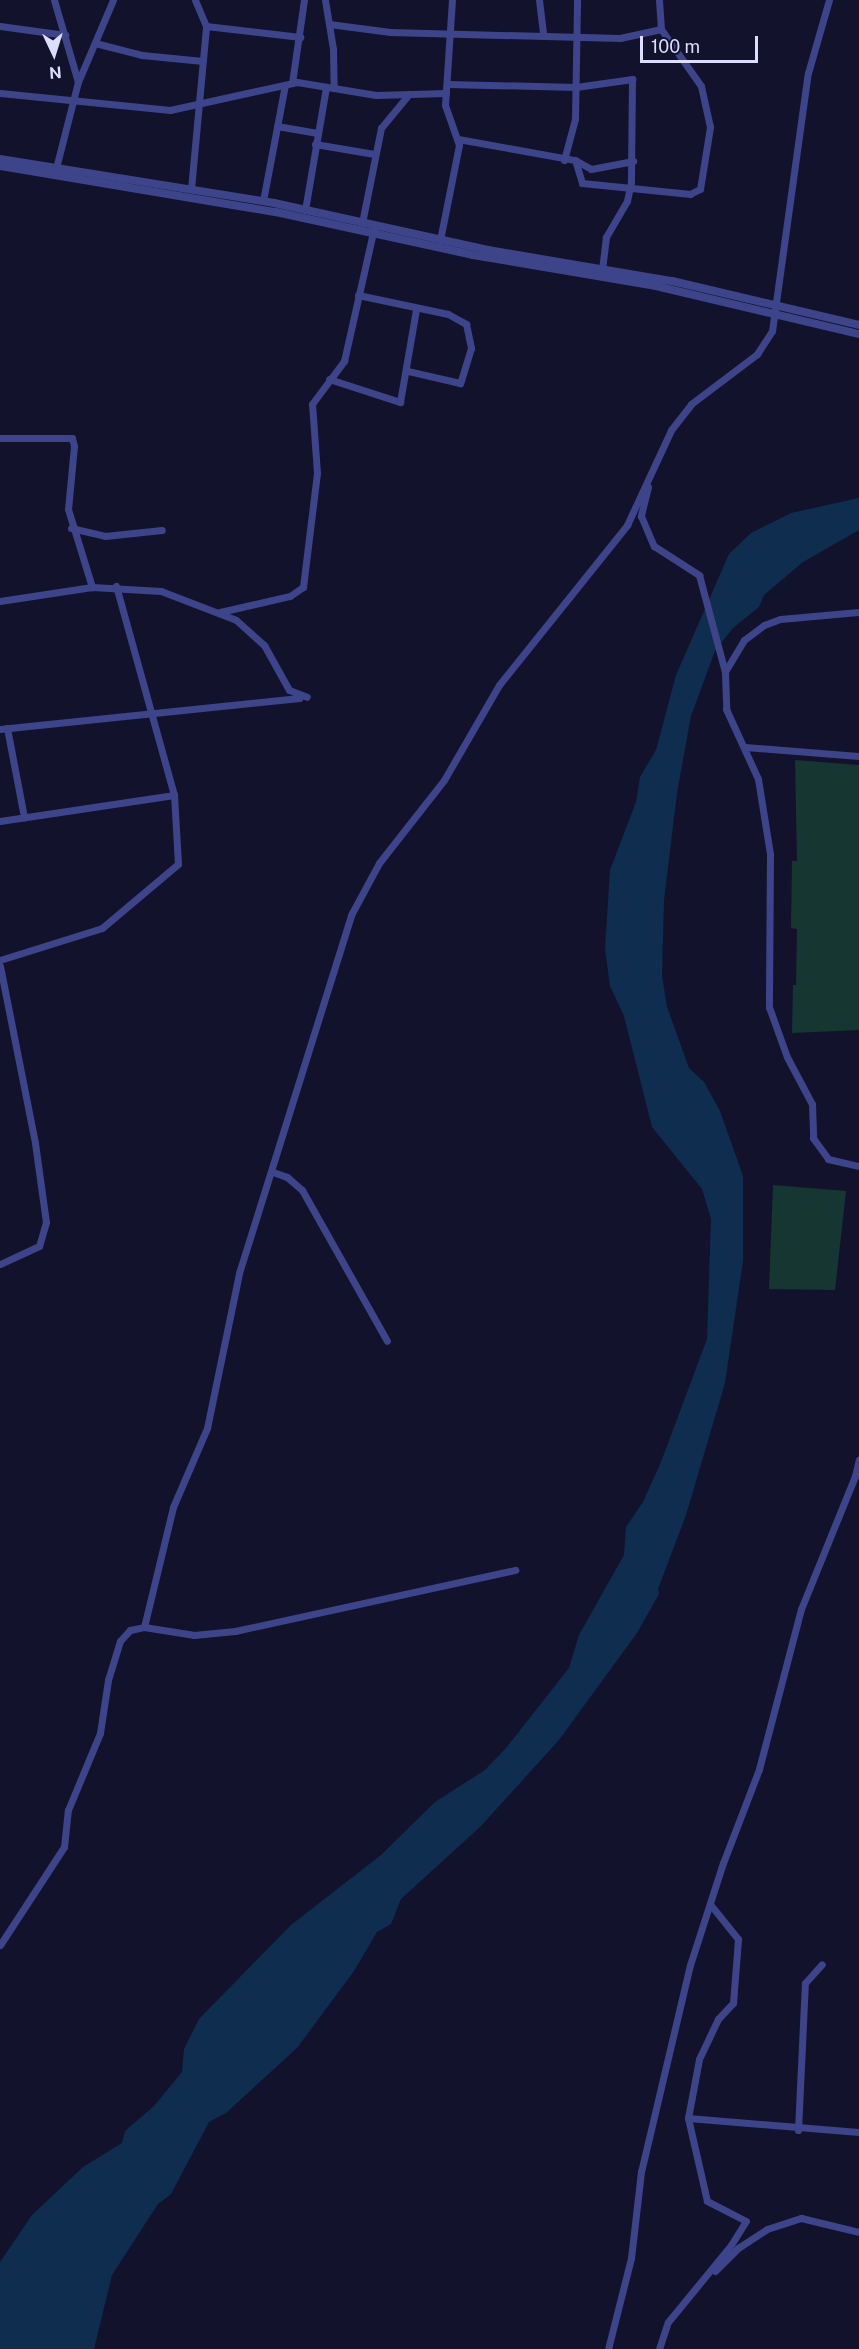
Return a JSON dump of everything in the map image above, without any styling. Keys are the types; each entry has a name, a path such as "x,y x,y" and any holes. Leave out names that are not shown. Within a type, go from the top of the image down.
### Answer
{"street":[{"path":"54,0 78,82"},
{"path":"56,168 78,82 113,0"},
{"path":"191,189 197,104 206,26 195,0"},
{"path":"263,201 278,126 300,37 304,0"},
{"path":"305,210 317,133 330,87 329,24 325,0"},
{"path":"440,240 458,139 447,115 446,93 452,0"},
{"path":"538,0 543,34"},
{"path":"564,160 575,119 577,0"},
{"path":"575,160 582,183 630,186 690,194 700,189 710,127 701,86 661,29 658,0"},
{"path":"144,1627 173,1508 207,1428 228,1316 339,946 363,887 444,780 499,685 627,525 652,465 671,430 691,404 766,343 775,315 808,73 830,0"},
{"path":"329,24 390,32 543,34 620,38 661,29"},
{"path":"0,26 65,35"},
{"path":"206,26 300,37"},
{"path":"95,43 142,55 203,61"},
{"path":"447,84 576,87 632,79 633,161 630,186 627,201 606,237 602,269"},
{"path":"0,93 148,110 197,104 288,84 330,87 376,95 446,93"},
{"path":"362,223 381,128 409,94"},
{"path":"278,126 317,133"},
{"path":"458,139 564,160 575,160 591,169 633,161"},
{"path":"315,144 374,154"},
{"path":"0,159 22,166 210,196 374,230 473,255 656,286 859,334"},
{"path":"0,166 56,168 191,189 210,196 263,201 362,223 374,230 602,269 859,324"},
{"path":"220,612 290,597 303,587 317,472 312,404 344,361 374,230"},
{"path":"358,295 458,318 469,332 471,348 460,384 408,371"},
{"path":"329,379 397,403 402,399 416,309"},
{"path":"0,438 72,438 74,446 67,495 71,528 92,587"},
{"path":"652,465 641,516 654,546 699,575 724,672 726,709 758,779 770,854 769,1007 786,1057 812,1104 813,1138 828,1159 859,1166"},
{"path":"71,528 105,536 162,530"},
{"path":"0,960 102,928 175,867 179,859 174,795 116,586"},
{"path":"0,601 92,587 116,586 161,591 220,612 255,635 289,690 307,697 3,729 24,817"},
{"path":"724,672 744,640 764,625 780,619 859,612"},
{"path":"745,747 859,756"},
{"path":"0,820 174,795"},
{"path":"0,966 46,1222 39,1246 0,1264"},
{"path":"273,1172 287,1177 302,1190 387,1341"},
{"path":"608,2349 631,2258 641,2172 690,1965 759,1769 801,1609 857,1475 859,1459"},
{"path":"0,1945 64,1846 68,1810 100,1733 108,1680 120,1641 130,1630 144,1627 194,1635 235,1631 515,1570"},
{"path":"659,2349 668,2322 696,2289 746,2221 706,2201 688,2118 699,2059 718,2019 733,2003 738,1939 710,1904"},
{"path":"798,2130 805,1983 822,1964"},
{"path":"688,2118 798,2130 859,2132"},
{"path":"696,2289 738,2248 767,2229 807,2218 859,2232"}],"green space":[{"path":"795,760 859,765 859,1030 792,1033 797,929 791,928 792,861 797,861"},
{"path":"773,1185 846,1191 835,1290 769,1289"}],"water":[{"path":"859,498 859,530 803,562 764,595 759,607 733,628 715,651 691,716 677,793 664,900 662,976 667,1007 689,1068 704,1082 720,1111 743,1176 743,1261 725,1383 686,1515 658,1589 659,1594 637,1633 559,1740 481,1826 401,1899 391,1924 377,1932 354,1971 297,2048 226,2113 209,2122 171,2194 158,2204 112,2275 94,2349 0,2349 0,2262 32,2215 83,2167 122,2143 125,2131 154,2106 182,2072 184,2049 199,2019 291,1925 381,1855 435,1802 485,1770 506,1748 569,1668 579,1635 624,1555 626,1527 643,1502 661,1462 707,1339 711,1219 702,1189 652,1127 624,1016 610,986 605,949 610,870 636,802 640,777 656,750 676,675 729,554 751,533 791,513"}]}
